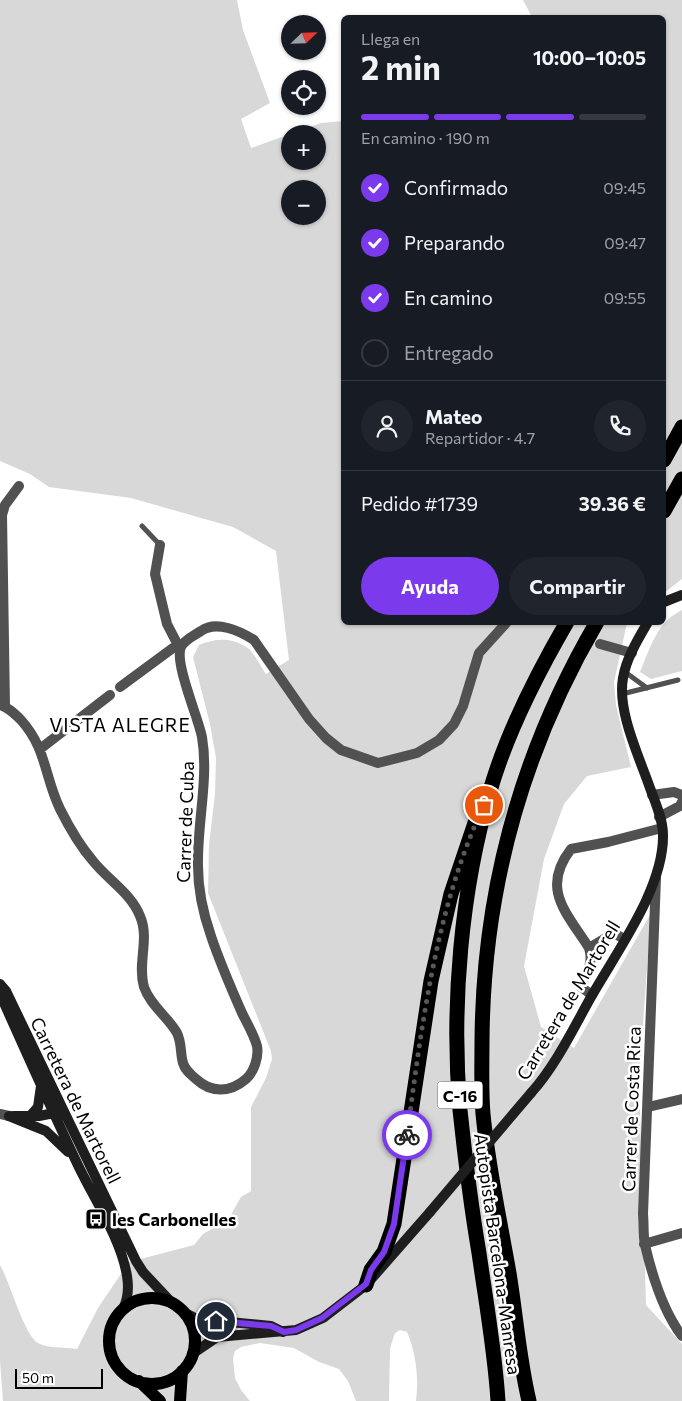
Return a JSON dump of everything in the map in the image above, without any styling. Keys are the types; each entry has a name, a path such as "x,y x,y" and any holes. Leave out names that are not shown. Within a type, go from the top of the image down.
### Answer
{"highway":[{"path":"666,456 682,427"},
{"path":"666,508 682,479"},
{"name":"Autopista Barcelona-Manresa","path":"498,1401 460,1109 457,1001 463,931 474,860 490,790 510,738 565,625"},
{"name":"C-16","path":"527,1398 516,1316 483,1113 483,982 494,894 506,838 526,775 556,699 595,625"},
{"path":"366,1284 371,1270 384,1252 394,1224 431,981 451,894 470,834 490,790"}],"main road":[{"path":"139,1381 152,1383 164,1381 182,1370 192,1354 194,1334 189,1320 172,1303 164,1300 149,1298 135,1301 122,1309 111,1327 110,1348 115,1362 122,1370 139,1381 160,1401"},
{"path":"180,1401 182,1370"}],"street":[{"path":"2,706 2,515 5,505 19,486"},
{"name":"Carrer de Cuba","path":"2,706 28,728 40,749 57,801 69,826 93,862 130,898 139,913 144,927 145,943 142,970 145,988 156,1007 176,1031 180,1041 182,1061 186,1070 205,1088 216,1090 230,1089 247,1078 255,1066 257,1048 218,958 205,920 199,890 198,864 205,760 201,734 180,663 178,647 167,624 155,574 160,545"},
{"path":"666,601 682,595"},
{"path":"120,687 205,628 228,628 242,632 254,640 309,719 326,738 341,750 378,763 417,753 439,740 454,724 463,706 479,653 504,625"},
{"name":"Carretera de Martorell","path":"192,1354 217,1337 284,1332 305,1327 322,1318 366,1284 531,1094 552,1064 646,899 656,876 661,857 661,822 626,716 622,694 625,671 646,625"},
{"path":"600,644 632,653"},
{"path":"40,749 110,694"},
{"path":"652,795 674,792 682,795"},
{"path":"592,995 581,987 590,968 592,957 589,948 557,896 556,884 561,862 571,849 608,842 661,822 680,806 682,802"},
{"name":"Carrer de Costa Rica","path":"656,876 643,1214 644,1244 661,1295 675,1326 682,1336"},
{"path":"589,948 614,933 624,939"},
{"name":"Carretera de Martorell","path":"0,984 6,991 136,1261 158,1289 172,1303"},
{"name":"Carretera de Martorell","path":"0,994 76,1163 111,1232 123,1262 127,1275 127,1292 122,1309"},
{"path":"30,1116 38,1107 40,1101 40,1083"},
{"path":"648,1107 682,1098"},
{"path":"4,1115 30,1116 54,1112 63,1118 75,1134"},
{"path":"4,1115 46,1131 66,1149 76,1163"},
{"path":"644,1244 682,1233"},
{"path":"183,1312 197,1319 271,1326 284,1332"}],"lane":[{"path":"142,526 160,545"},
{"path":"625,671 647,688"},
{"path":"622,694 678,680"}],"shaded area":[{"path":"0,0 237,0 243,30 270,103 241,119 251,148 281,137 281,170 326,170 326,125 315,125 341,121 341,625 627,625 614,682 616,705 631,767 587,776 564,804 544,859 524,966 541,1027 574,1048 651,913 639,1079 646,1305 682,1344 682,1401 416,1401 417,1375 415,1357 407,1332 400,1330 395,1333 390,1348 389,1401 356,1401 348,1381 339,1369 319,1362 294,1348 260,1343 241,1347 235,1351 233,1358 235,1378 241,1390 250,1401 3,1401 0,1361 0,1265 22,1319 33,1338 38,1343 47,1346 77,1349 98,1308 129,1262 194,1245 203,1234 228,1220 241,1197 251,1191 251,1107 266,1078 272,1059 271,1051 208,893 209,844 215,794 216,758 210,724 193,657 199,645 217,640 230,640 248,648 266,674 289,660 276,551 233,527 131,498 49,487 30,474 0,461"},
{"path":"523,0 682,0 682,579 666,591 666,15 531,15"},
{"path":"682,610 682,671 651,679 640,672 655,636 673,615"}],"tunnel":[{"path":"568,625 600,644"}],"way so far":[{"path":"407,1135 431,981 451,894 470,834 484,805"}],"place":[{"name":"les Carbonelles","path":"96,1219"}],"district":[{"name":"VISTA ALEGRE","path":"120,724"}],"route":[{"path":"216,1321 271,1326 284,1332 296,1330 322,1318 366,1284 371,1270 384,1252 394,1224 407,1135"}]}
